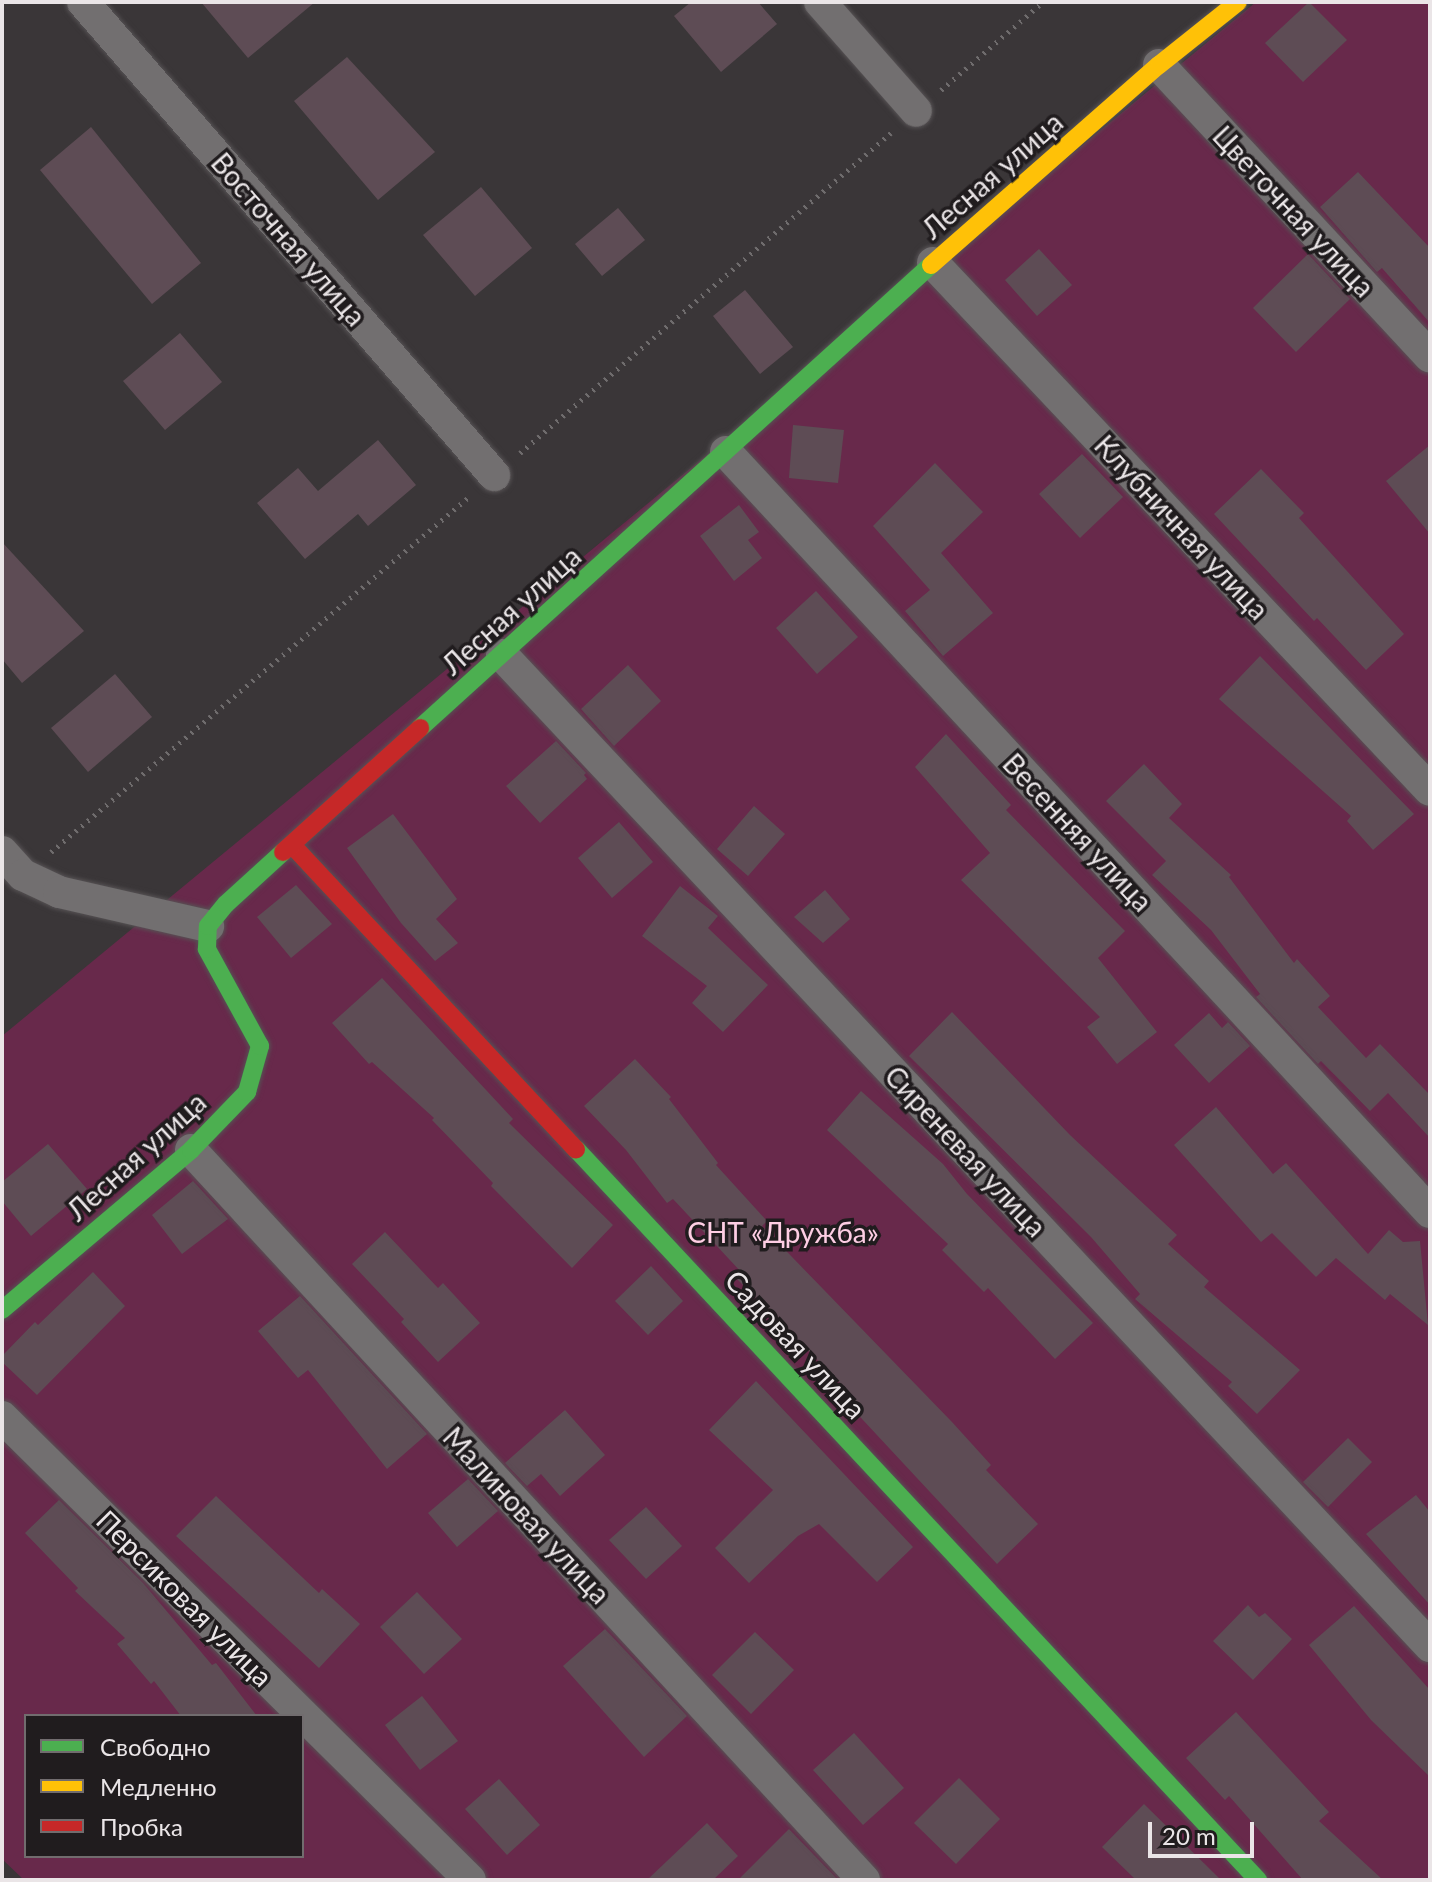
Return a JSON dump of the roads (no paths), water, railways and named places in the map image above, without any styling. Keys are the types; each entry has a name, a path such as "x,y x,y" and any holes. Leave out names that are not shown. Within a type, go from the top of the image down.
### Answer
{"street":[{"name":"Восточная улица","path":"83,2 494,475"},
{"path":"820,2 916,111"},
{"name":"Лесная улица","path":"2,1310 191,1150 247,1092 260,1046 207,949 208,926 226,904 933,263 1159,65 1238,2"},
{"name":"Цветочная улица","path":"1159,65 1430,357"},
{"name":"Клубничная улица","path":"933,263 1430,790"},
{"name":"Весенняя улица","path":"726,452 1430,1212"},
{"name":"Сиреневая улица","path":"502,655 1430,1646"},
{"name":"Садовая улица","path":"293,846 1258,1880"},
{"path":"13,864 59,892 208,926"},
{"name":"Малиновая улица","path":"191,1150 864,1880"},
{"name":"Персиковая улица","path":"2,1417 302,1714"},
{"name":"Персиковая улица","path":"304,1716 470,1880"}],"park label":[{"name":"СНТ «Дружба»","path":"783,1232"}]}
